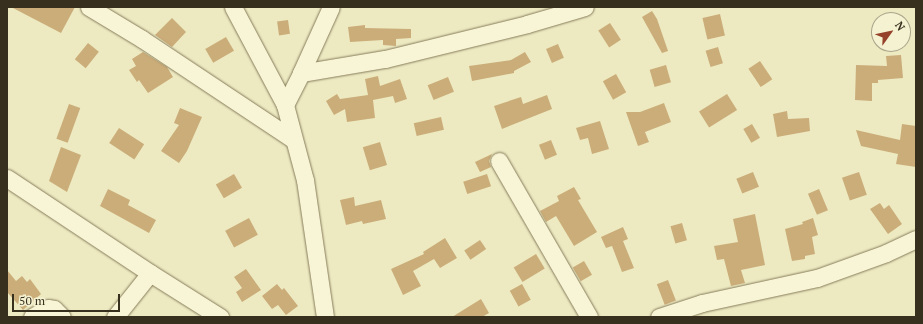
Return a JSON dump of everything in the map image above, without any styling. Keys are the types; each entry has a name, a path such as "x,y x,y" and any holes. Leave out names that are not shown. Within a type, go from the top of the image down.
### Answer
{"street":[{"path":"89,7 142,39 294,140"},
{"path":"233,7 284,105 305,180 325,317"},
{"path":"284,105 302,73 331,7"},
{"path":"302,73 393,57 527,24 585,7"},
{"path":"499,161 589,317"},
{"path":"7,178 150,273 220,317"},
{"path":"659,317 702,303 817,278 916,239"},
{"path":"115,317 150,273"},
{"path":"32,317 48,308 54,309 62,317"}],"building":[{"path":"11,7 75,7 61,33"},
{"path":"652,11 657,19 668,51 662,53 642,17"},
{"path":"720,14 725,35 707,39 702,18"},
{"path":"172,18 186,32 172,47 155,35"},
{"path":"288,20 290,34 279,35 277,22"},
{"path":"610,23 621,40 609,47 598,31"},
{"path":"365,25 365,28 411,29 411,38 396,39 396,46 383,45 383,40 350,42 348,27"},
{"path":"226,37 234,51 213,63 205,49"},
{"path":"88,43 99,52 86,68 75,59"},
{"path":"558,44 564,58 552,63 546,49"},
{"path":"718,47 723,63 711,67 706,51"},
{"path":"143,52 167,67 173,77 148,93 139,80 137,82 129,70 136,66 132,59"},
{"path":"525,52 531,62 514,71 514,73 472,81 469,66 511,60"},
{"path":"901,55 903,78 878,80 878,83 872,83 872,101 855,100 856,65 887,66 886,56"},
{"path":"760,61 772,79 761,87 748,69"},
{"path":"666,65 671,82 655,87 650,70"},
{"path":"616,74 626,92 613,100 603,81"},
{"path":"378,76 380,86 400,79 407,99 395,103 393,96 373,100 375,118 347,122 345,109 334,115 326,101 337,94 340,99 368,95 365,79"},
{"path":"448,77 454,92 434,100 428,85"},
{"path":"727,94 737,110 709,128 699,111"},
{"path":"547,95 552,109 502,129 494,106 521,97 523,104"},
{"path":"664,103 671,122 645,132 649,142 638,146 626,112 640,112"},
{"path":"69,104 80,108 68,143 56,139"},
{"path":"180,108 202,117 187,151 179,163 161,151 179,125 174,123"},
{"path":"787,111 788,119 809,118 810,131 777,137 773,114"},
{"path":"441,117 444,130 417,136 414,123"},
{"path":"600,121 609,149 592,154 588,138 580,140 576,128"},
{"path":"752,124 760,138 751,143 743,129"},
{"path":"902,124 916,126 916,167 896,164 898,154 861,146 856,130 900,140"},
{"path":"119,128 144,144 134,159 109,143"},
{"path":"551,140 557,155 545,160 539,145"},
{"path":"380,142 387,165 370,170 363,147"},
{"path":"61,147 81,155 67,192 49,181"},
{"path":"492,154 489,161 491,167 480,172 475,162"},
{"path":"753,172 759,187 742,194 736,179"},
{"path":"859,172 867,195 850,201 842,178"},
{"path":"234,174 242,188 224,198 216,184"},
{"path":"487,174 491,186 467,194 463,182"},
{"path":"574,187 581,199 578,200 597,232 574,246 556,216 546,222 540,211 559,201 557,196"},
{"path":"108,189 130,200 128,205 156,220 149,233 100,206"},
{"path":"819,189 828,210 817,215 808,194"},
{"path":"354,197 355,206 381,200 386,219 363,224 362,221 346,225 340,200"},
{"path":"880,203 884,209 889,205 902,224 888,234 870,209"},
{"path":"755,214 765,265 741,270 745,283 731,286 724,259 717,260 714,246 738,242 733,219"},
{"path":"249,218 258,235 234,247 225,231"},
{"path":"813,218 818,235 812,237 815,254 805,256 805,259 792,261 785,229 803,224 802,222"},
{"path":"682,223 687,240 675,244 670,226"},
{"path":"623,227 628,239 623,241 634,268 622,272 612,246 606,248 601,237"},
{"path":"445,238 457,258 440,268 434,259 413,271 421,286 403,295 391,269 424,254 423,252"},
{"path":"480,240 486,249 470,260 464,251"},
{"path":"536,254 545,269 522,282 514,267"},
{"path":"584,261 592,275 581,281 573,268"},
{"path":"246,269 261,290 242,302 236,292 242,288 234,277"},
{"path":"7,270 16,281 22,276 27,282 30,279 41,294 23,310 7,292"},
{"path":"668,280 676,301 665,305 657,284"},
{"path":"277,284 282,290 284,288 298,306 286,315 278,305 272,309 262,296"},
{"path":"522,284 531,300 518,307 510,291"},
{"path":"481,299 489,313 482,317 452,317"}]}
